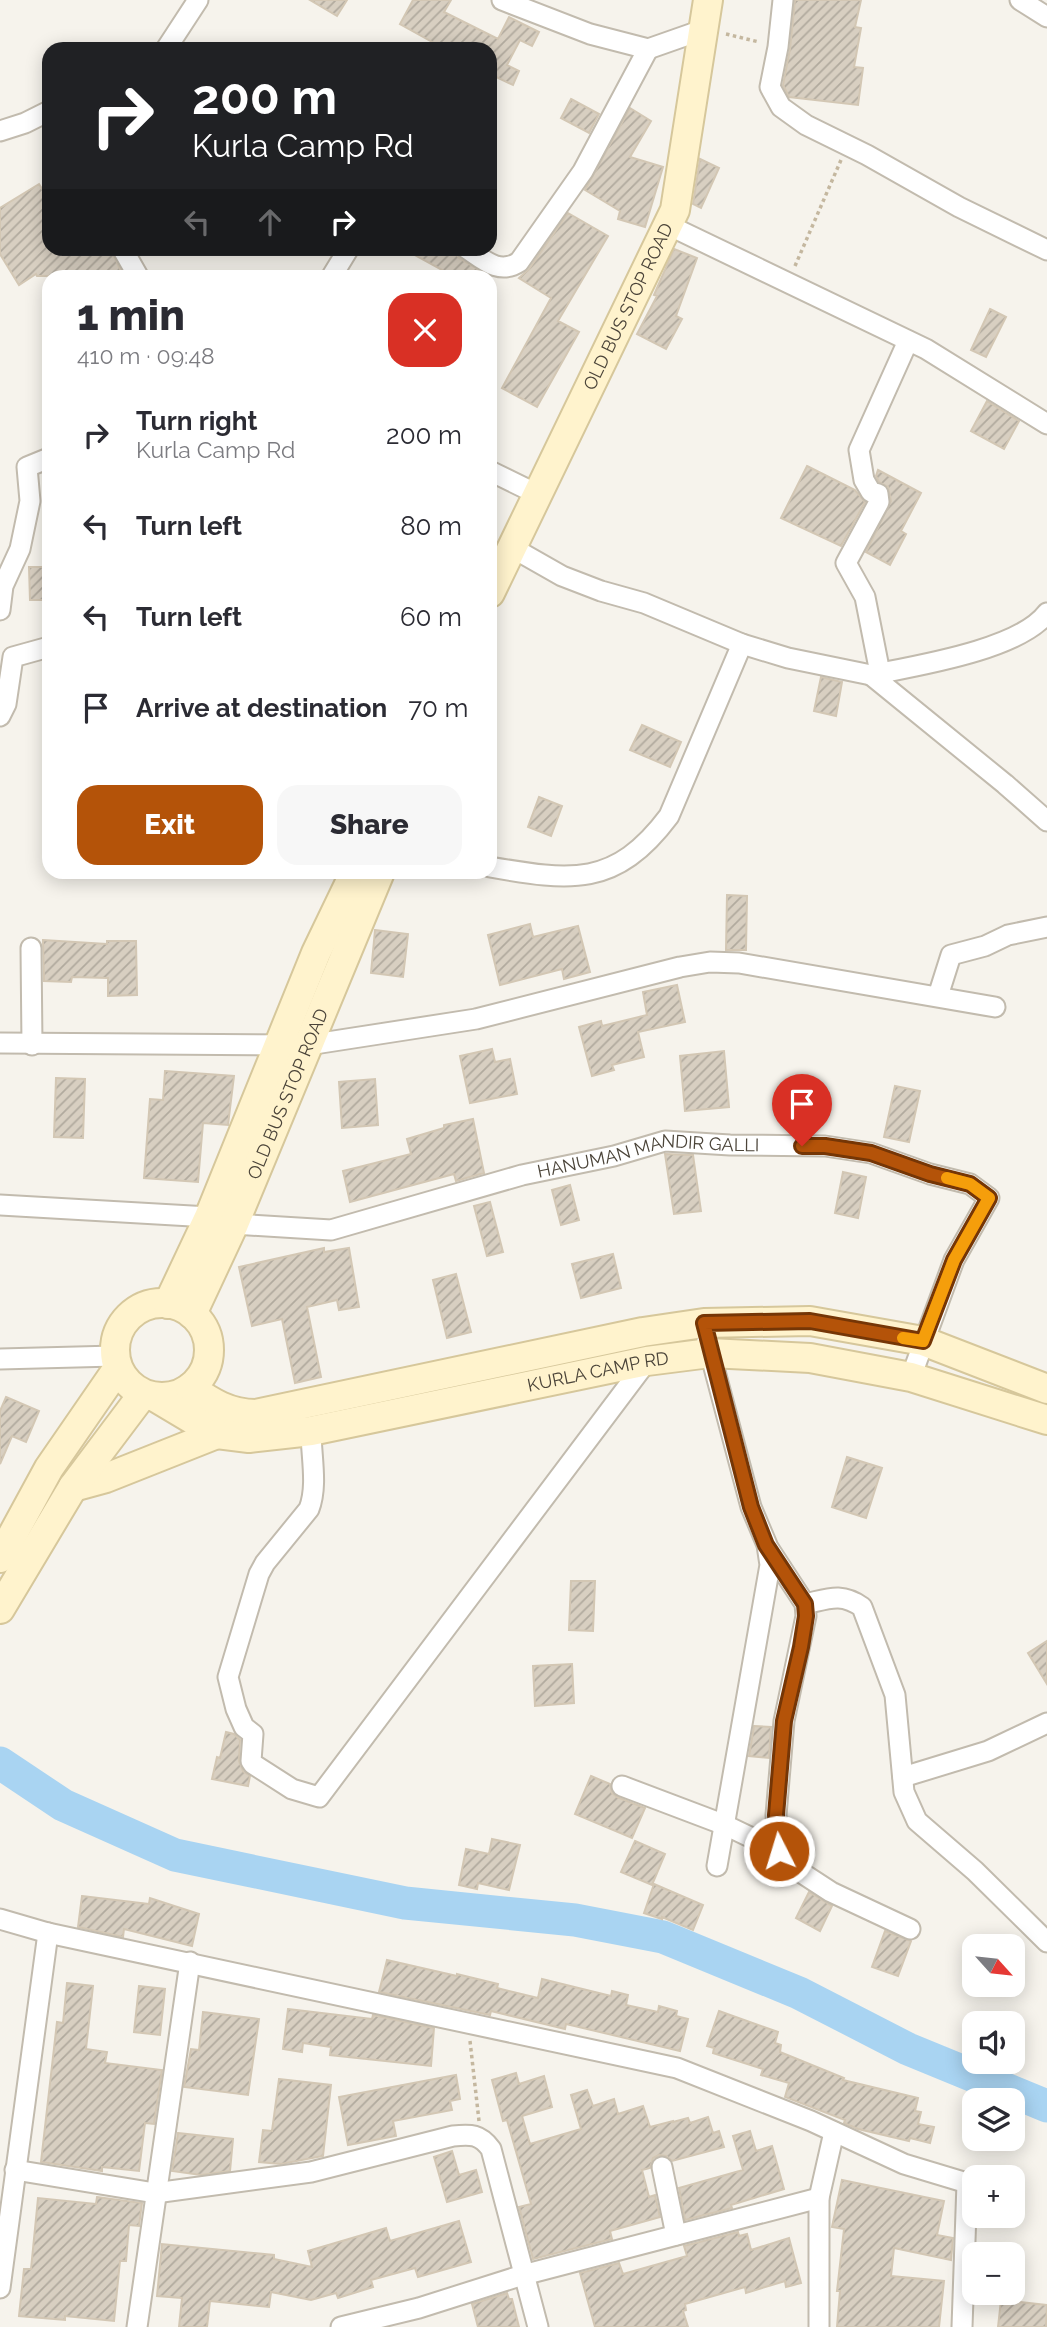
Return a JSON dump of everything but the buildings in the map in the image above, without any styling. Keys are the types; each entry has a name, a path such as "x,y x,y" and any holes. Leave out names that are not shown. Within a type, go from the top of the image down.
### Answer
{"main road":[{"name":"OLD BUS STOP ROAD","path":"497,578 675,210 708,0"},
{"name":"OLD BUS STOP ROAD","path":"221,1221 279,1044 316,953 354,892 371,879"},
{"name":"OLD BUS STOP ROAD","path":"180,1309 308,1045 354,892"},
{"path":"0,1558 49,1468 117,1362 117,1335 129,1317 147,1306 180,1309 200,1322 209,1345 205,1369 190,1388 179,1394 149,1395 73,1487 0,1609"},
{"name":"KURLA CAMP RD","path":"190,1388 219,1408 256,1414 643,1332 704,1323 810,1321 923,1341 1047,1389"},
{"name":"KURLA CAMP RD","path":"117,1362 133,1388 217,1434 249,1438 311,1431 647,1361 710,1353 810,1358 911,1377 1047,1420"},
{"path":"73,1487 106,1478 217,1434"}],"street":[{"path":"171,42 198,0"},
{"path":"502,0 590,34 648,49 705,29"},
{"path":"783,0 770,87 781,107 806,125 959,207 1047,250"},
{"path":"1020,0 1047,17"},
{"path":"478,256 489,264 501,267 510,268 519,262 583,171 648,49"},
{"path":"0,131 42,114"},
{"path":"668,225 908,341 1047,424"},
{"path":"908,341 859,450 864,480 871,492 878,494 879,502 846,563 865,597 876,674 1047,821"},
{"path":"0,610 3,586 20,549 30,501 27,467 42,461"},
{"path":"497,474 537,494"},
{"path":"511,547 562,576 601,591 645,603 742,644 788,658 876,674 943,660 1015,637 1042,620 1047,613"},
{"path":"497,868 569,877 597,873 626,861 652,839 669,816 742,644"},
{"path":"0,716 6,704 13,657 42,649"},
{"path":"938,996 951,955 985,946 1008,935 1047,927"},
{"path":"30,948 32,1045"},
{"path":"0,1043 308,1045 476,1019 680,967 710,962 739,963 995,1007"},
{"name":"HANUMAN MANDIR GALLI","path":"221,1221 331,1230 522,1175 614,1156 664,1141 825,1146 871,1153 930,1174 970,1184 989,1198 954,1260 911,1377"},
{"path":"0,1205 221,1221"},
{"path":"704,1323 751,1507 766,1545 770,1565 718,1866"},
{"path":"0,1359 117,1362"},
{"path":"311,1431 315,1488 313,1500 259,1574 228,1677 236,1709 244,1727 253,1734 253,1764 292,1788 319,1797 647,1361"},
{"path":"766,1545 805,1604 806,1616 784,1721 776,1815 779,1851 785,1861 831,1892 910,1929"},
{"path":"805,1604 843,1597 862,1607 895,1695 904,1792 917,1821 975,1871 1047,1942"},
{"path":"903,1777 988,1751 1047,1723"},
{"path":"622,1786 725,1825 779,1851"},
{"path":"0,1919 48,1933 677,2068 834,2132 904,2164 967,2183 962,2327"},
{"path":"0,2288 48,1933"},
{"path":"137,2327 190,1962"},
{"path":"818,2327 819,2198 834,2132"},
{"path":"15,2170 155,2193 311,2172 453,2136 471,2134 481,2137 491,2149 538,2327"},
{"path":"662,2167 676,2235"},
{"path":"341,2327 419,2308 523,2275 819,2198"}],"path":[{"path":"705,29 778,47"},
{"path":"788,283 848,146"},
{"path":"468,2023 481,2137"}],"waterway":[{"path":"0,1763 63,1805 175,1855 405,1903 575,1920 663,1937 799,1993 908,2049 1047,2106"}],"slow traffic":[{"path":"903,1338 923,1341 954,1260 989,1198 970,1184 947,1178"}],"route":[{"path":"779,1851 776,1815 784,1721 801,1647 806,1616 805,1604 766,1545 751,1507 704,1323 810,1321 923,1341 954,1260 989,1198 970,1184 930,1174 871,1153 825,1146 802,1146"}]}
